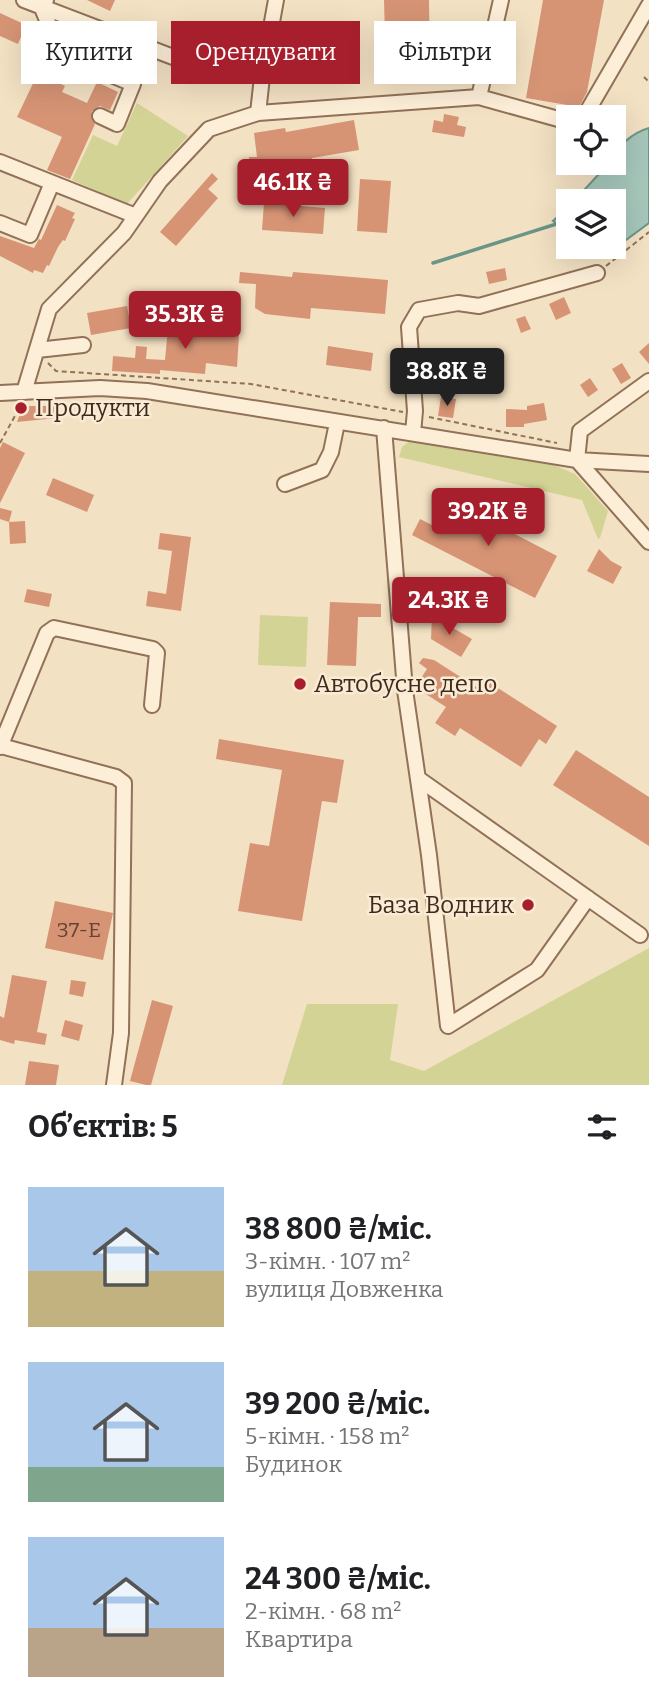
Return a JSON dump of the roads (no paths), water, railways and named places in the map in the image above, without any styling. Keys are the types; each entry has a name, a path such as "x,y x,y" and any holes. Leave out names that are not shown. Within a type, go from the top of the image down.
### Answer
{"street":[{"path":"24,0 44,4 171,55"},
{"path":"258,113 276,0"},
{"path":"479,97 501,0"},
{"path":"44,4 61,54 133,84 117,124 100,116"},
{"path":"591,105 649,5"},
{"path":"26,392 49,309 124,233 160,181 209,129 258,113 479,97 556,118"},
{"path":"0,162 136,216"},
{"path":"0,223 30,236 52,183"},
{"path":"413,433 415,415 408,327 419,310 458,303 479,306 597,273"},
{"path":"37,350 83,345"},
{"path":"649,381 580,431 578,455 649,542"},
{"path":"0,393 100,388 147,391 337,423 649,464"},
{"path":"61,390 61,406"},
{"path":"285,484 322,470 331,452 337,423"},
{"path":"384,428 405,690 419,779 448,1026 537,970 588,898"},
{"path":"114,1085 122,1020 124,783 117,777 0,746 47,633 54,628 152,649 157,653 152,705"},
{"path":"419,779 640,935"}],"waterway":[{"path":"433,263 556,224"}],"place":[{"name":"Продукти","path":"21,408"},
{"name":"Автобусне депо","path":"300,684"},
{"name":"База Водник","path":"528,905"}]}
